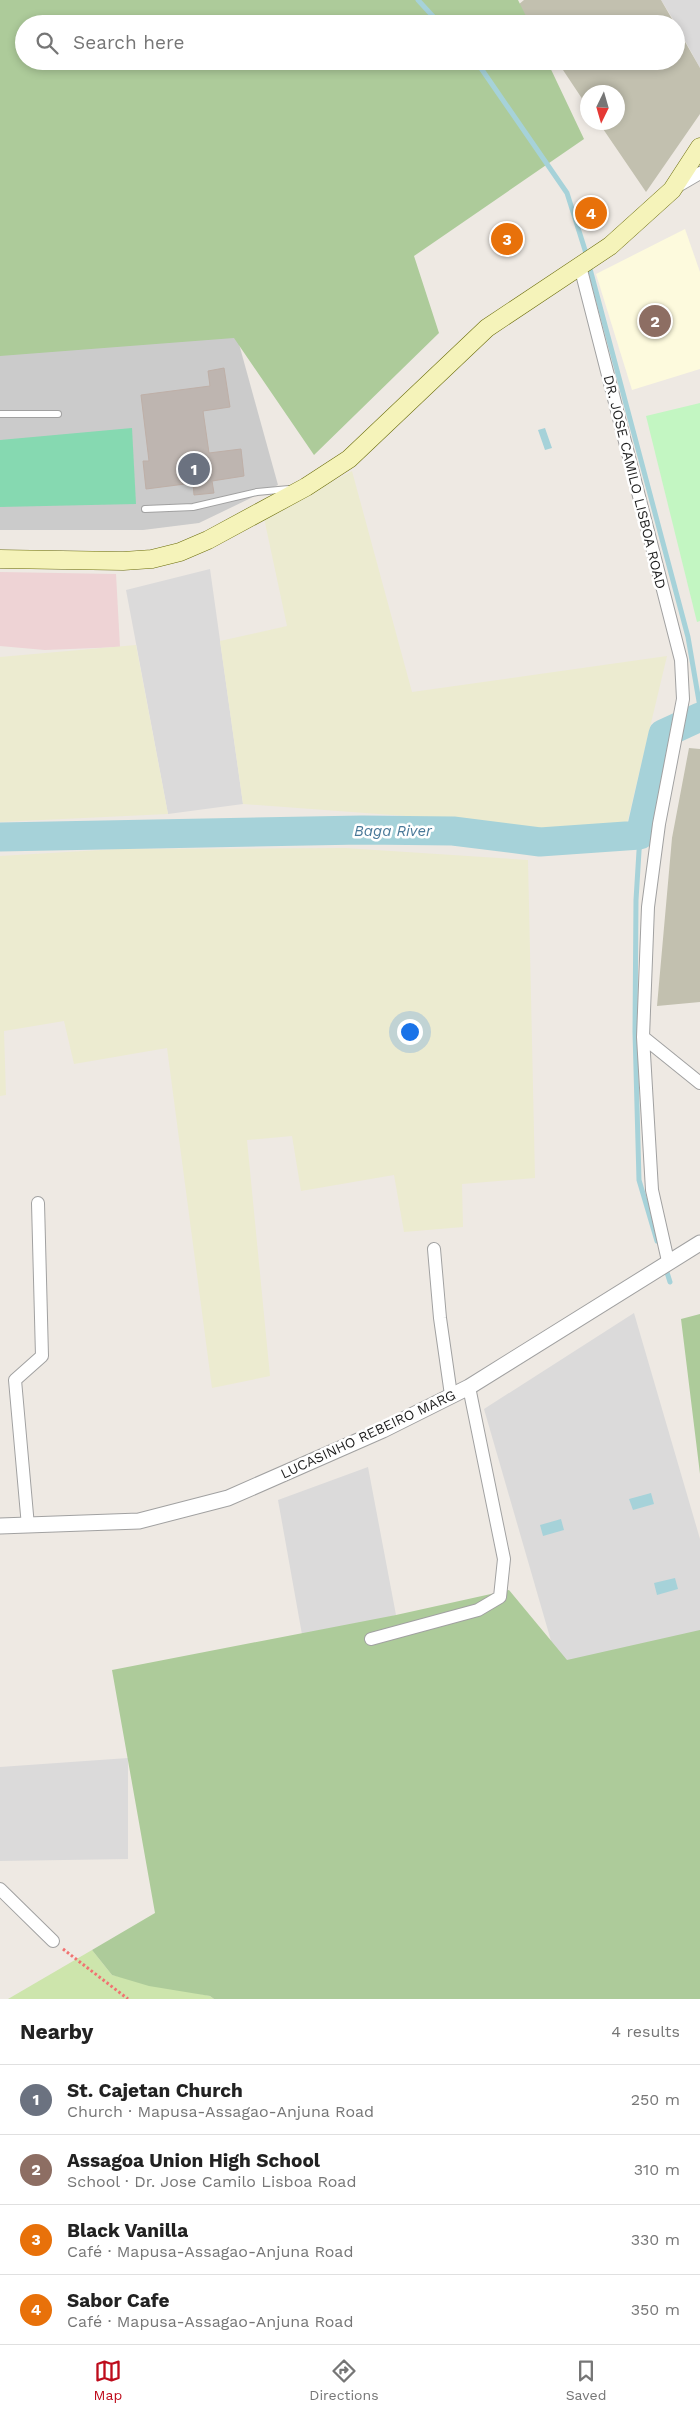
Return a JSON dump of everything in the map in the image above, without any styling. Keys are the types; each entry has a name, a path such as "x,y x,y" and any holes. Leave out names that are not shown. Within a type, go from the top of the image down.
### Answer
{"main road":[{"path":"0,559 123,561 152,559 180,552 208,540 306,487 349,459 487,328 610,246 672,190 700,147"}],"street":[{"path":"672,190 700,173"},
{"name":"DR. JOSE CAMILO LISBOA ROAD","path":"585,262 681,660 683,699 659,824 648,907 642,1037 652,1190 668,1261"},
{"path":"642,1037 700,1083"},
{"path":"28,1526 15,1380 42,1356 38,1203"},
{"name":"LUCASINHO REBEIRO MARG","path":"0,1526 139,1521 228,1498 383,1430 469,1387 700,1242"},
{"path":"434,1249 440,1318 451,1395"},
{"path":"371,1639 478,1610 500,1597 504,1558 469,1387"},
{"path":"0,1889 53,1940"}],"lane":[{"path":"0,414 58,414"},
{"path":"145,509 193,507 226,501 257,492 306,487"}],"path":[{"path":"53,1940 128,1999"}],"shaded area":[{"path":"524,0 661,0 670,15 525,15 518,5"},
{"path":"661,0 700,0 700,68 685,40 685,15 670,15"},
{"path":"685,42 700,68 700,114 646,192 604,130 625,130 625,85 580,85 580,96 563,70 685,70"},
{"path":"685,229 700,272 700,369 632,390 596,274"},
{"path":"236,333 278,485 199,523 143,530 0,530 0,355"},
{"path":"210,569 243,804 168,814 126,590"},
{"path":"0,572 116,574 120,647 45,650 0,646"},
{"path":"689,748 700,749 700,1002 657,1006 672,838"},
{"path":"634,1313 700,1539 700,1637 560,1672 484,1409"},
{"path":"368,1467 396,1615 303,1640 278,1500"},
{"path":"128,1758 128,1859 0,1861 0,1767"}],"green space":[{"path":"0,0 518,0 526,15 15,15 15,70 551,70 584,139 414,256 439,333 314,455 234,338 0,356"},
{"path":"700,403 700,621 697,622 646,416"},
{"path":"132,428 136,504 0,507 0,440"},
{"path":"352,471 412,692 667,656 627,824 543,829 419,817 243,804 220,641 287,626 264,518"},
{"path":"136,645 168,814 0,822 0,657"},
{"path":"345,848 528,860 535,1178 462,1184 463,1227 404,1232 394,1175 301,1191 292,1136 247,1140 270,1376 212,1388 167,1048 74,1064 64,1021 4,1031 6,1095 0,1096 0,856 118,849"},
{"path":"700,1314 700,1474 681,1319"},
{"path":"509,1590 567,1660 700,1630 700,1999 214,1999 210,1996 149,1986 112,1975 92,1950 155,1913 112,1670 396,1615"},
{"path":"92,1950 112,1975 210,1996 214,1999 8,1999"}],"water":[{"path":"545,428 552,448 545,450 538,430"},
{"path":"651,1493 654,1504 633,1510 629,1499"},
{"path":"561,1519 564,1530 543,1536 540,1525"},
{"path":"675,1578 678,1589 657,1595 654,1583"}],"building":[{"path":"224,368 230,407 203,411 209,453 241,449 244,476 212,481 214,493 194,495 193,483 146,489 143,461 149,461 141,395 210,386 208,371"}],"waterway":[{"path":"418,0 432,15"},
{"path":"482,70 567,193 585,250 688,637 700,707"},
{"name":"Baga River","path":"0,837 362,830 453,831 540,842 640,835 663,734 700,717"},
{"path":"640,835 636,900 635,1032 639,1180 657,1241"},
{"path":"665,1266 670,1282"}],"place":[{"name":"Sabor Cafe","path":"591,213"},
{"name":"Black Vanilla","path":"507,239"},
{"name":"Assagoa Union High School","path":"655,321"},
{"name":"St. Cajetan Church","path":"194,469"}]}
